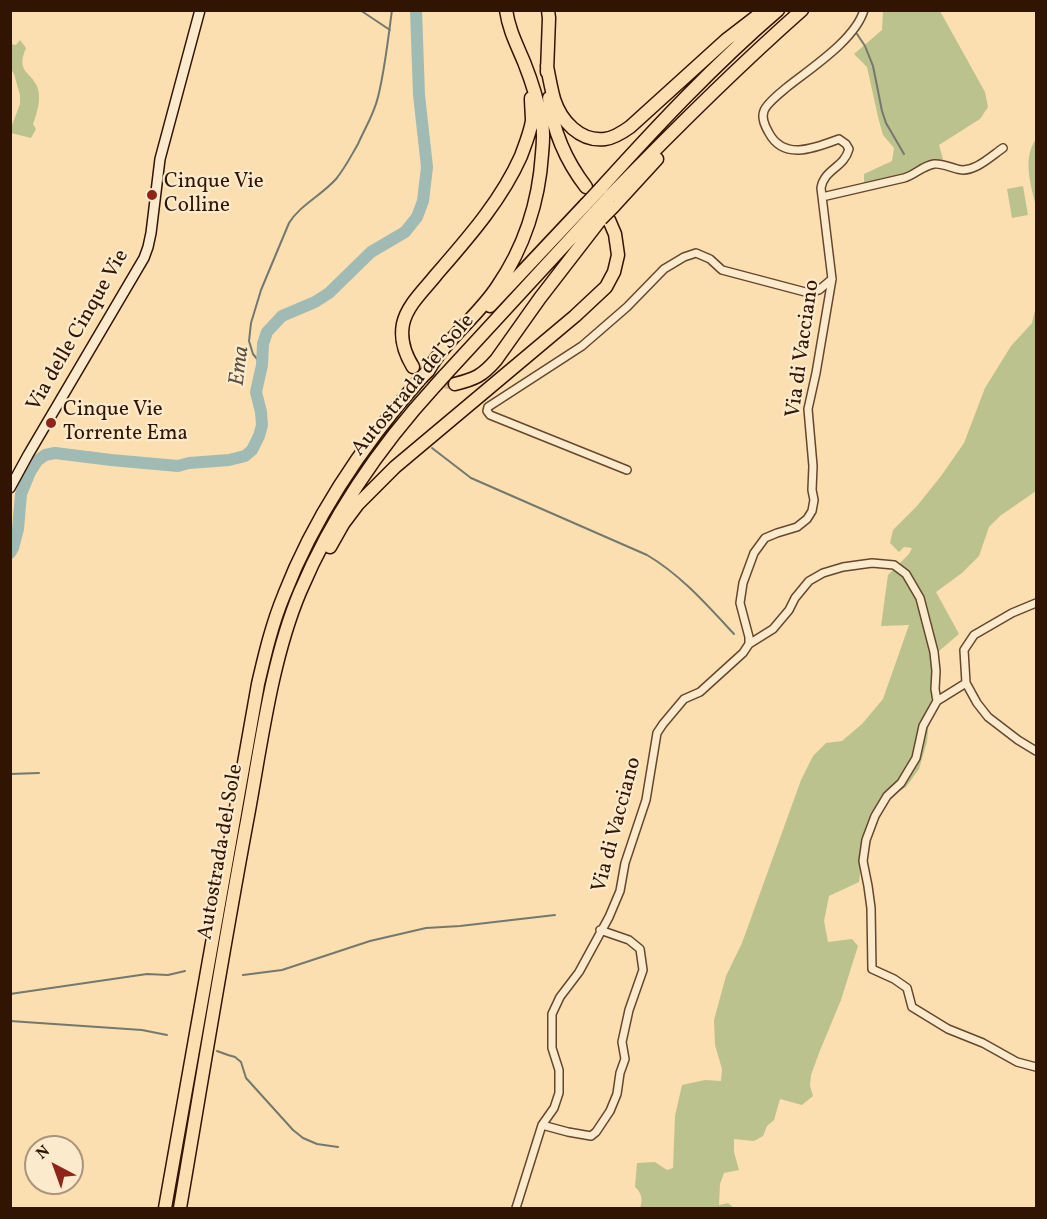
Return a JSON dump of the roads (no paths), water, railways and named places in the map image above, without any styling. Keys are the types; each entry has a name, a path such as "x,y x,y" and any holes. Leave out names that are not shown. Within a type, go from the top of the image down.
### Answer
{"highway":[{"path":"424,374 436,356 497,287 526,230 537,196 543,126 535,90 512,36 506,10"},
{"path":"548,10 546,81 550,108 556,134 566,156 586,187"},
{"path":"547,66 554,99 565,121 577,132 605,139 630,127 726,40 765,10"},
{"name":"Autostrada del Sole","path":"180,1209 272,686 280,653 300,593 318,553 352,492 403,423 598,214 607,198 673,111 778,10"},
{"name":"Autostrada del Sole","path":"607,198 691,113 802,10"},
{"path":"413,367 404,349 402,337 403,323 410,307 496,202 514,171 526,142 532,120 531,98 523,59"},
{"path":"288,628 334,538 366,495 404,459 575,316 606,286 614,272 618,255 615,234 598,214 489,369 476,378 455,384"},
{"name":"Autostrada del Sole","path":"165,1209 256,695 272,631 299,558 334,494 372,437 424,374 503,293 598,214"}],"street":[{"name":"Via delle Cinque Vie","path":"10,488 148,248 160,159 200,10"},
{"name":"Via di Vacciano","path":"516,1209 542,1125 554,1108 559,1093 559,1070 552,1048 552,1014 560,997 579,972 609,917 620,891 625,863 646,800 657,733 684,699 700,692 743,653 749,637 740,603 743,583 754,553 765,538 797,527 812,512 813,466 808,409 832,279 822,180 847,158 849,150 846,144 839,139 799,150 786,150 771,137 763,121 764,110 776,96 841,44 859,23 864,10"},
{"path":"822,197 912,176 924,166 937,163 960,171 969,170 1003,148"},
{"path":"627,470 490,415 487,411 488,407 582,346 627,307 664,269 684,257 696,253 710,259 722,270 808,293 819,290 832,279"},
{"name":"Via di Vacciano","path":"748,644 773,629 808,581 823,573 843,567 872,562 894,565 906,574 920,598 934,651 937,700"},
{"path":"1036,603 1012,613 974,635 964,650 966,683 976,703 988,717 1036,751"},
{"path":"966,683 937,700 923,726 916,758 901,783 887,796 875,816 866,840 863,861 871,908 872,969 907,987 912,1007 948,1029 983,1043 1017,1062 1036,1067"},
{"path":"542,1125 591,1136 610,1111 617,1094 625,1059 622,1042 629,1010 643,970 640,949 629,940 600,930"}],"waterway":[{"path":"360,10 390,30"},
{"path":"262,365 253,354 249,341 251,323 261,290 289,223 299,211 336,179 358,144 369,121 380,86 392,10"},
{"name":"Ema","path":"10,553 18,529 21,494 30,472 37,461 45,455 55,453 178,466 229,460 245,456 252,450 262,425 256,392 267,332 282,316 315,302 329,293 371,252 405,232 417,217 423,201 427,167 419,95 416,10"},
{"path":"857,34 873,66 886,123 904,154"},
{"path":"432,448 471,478 647,555 682,581 734,634"},
{"path":"10,774 39,773"},
{"path":"243,975 282,970 370,941 426,928 555,915"},
{"path":"10,994 147,974 168,975 185,971"},
{"path":"10,1021 142,1030 167,1035"},
{"path":"217,1051 235,1057 241,1062 246,1078 303,1138 317,1144 338,1147"}],"tunnel":[{"path":"413,367 422,374 455,384"}],"place":[{"name":"Cinque Vie Colline","path":"152,195"},
{"name":"Cinque Vie Torrente Ema","path":"51,423"}]}
